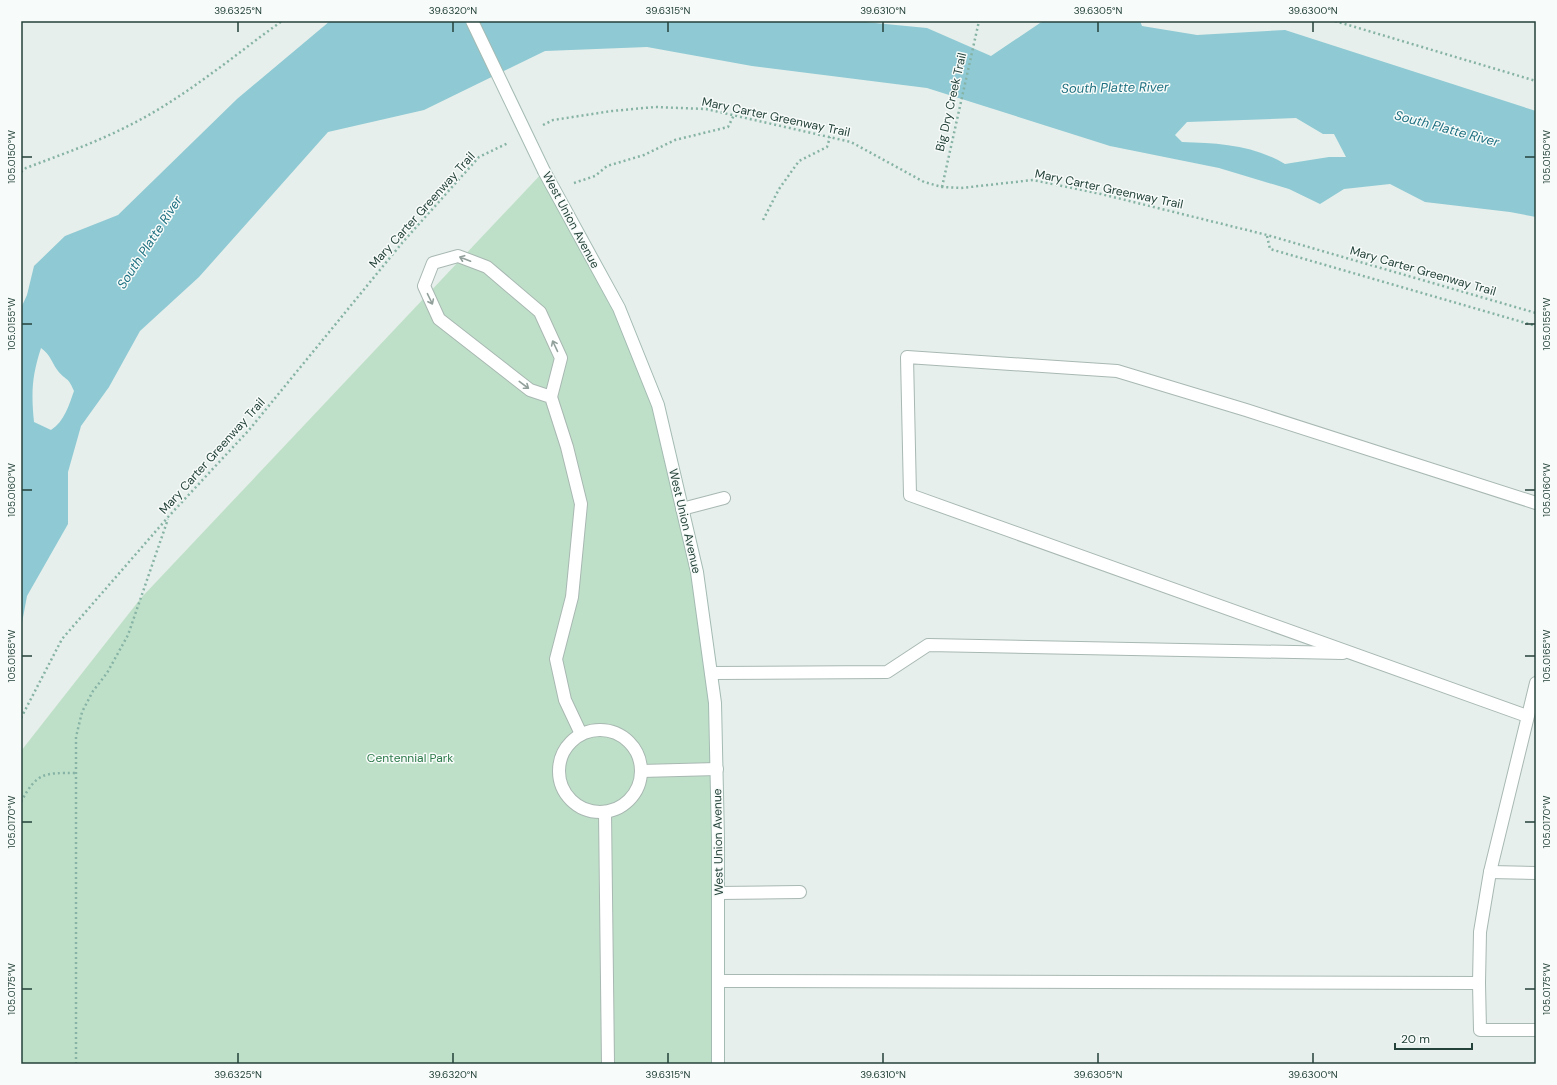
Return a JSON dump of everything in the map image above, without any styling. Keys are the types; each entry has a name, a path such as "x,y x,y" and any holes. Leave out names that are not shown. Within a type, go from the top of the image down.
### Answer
{"street":[{"name":"West Union Avenue","path":"472,21 544,171 619,308 658,405 697,572 715,703 717,769 718,1064"},
{"path":"551,397 530,390 439,319 424,286 433,263 458,256 487,267 540,312 561,358 551,397 567,447 581,504 572,597 556,660 565,700 581,734"},
{"path":"1527,716 910,495 907,357 1117,371 1246,410 1536,503"},
{"path":"682,508 724,498"},
{"path":"711,673 887,672 928,644 1353,653"},
{"path":"1536,683 1490,872 1480,932 1479,983 1480,1030 1536,1030"},
{"path":"597,729 614,732 628,740 638,754 641,770 638,785 631,798 620,807 605,812 589,811 574,804 563,791 558,775 560,759 568,744 581,734 597,729"},
{"path":"641,770 717,769"},
{"path":"605,812 608,1064"},
{"path":"1490,872 1536,873"},
{"path":"718,893 800,892"},
{"path":"718,981 1479,983"}],"path":[{"path":"21,172 26,168 81,148 129,126 175,98 282,21"},
{"name":"Big Dry Creek Trail","path":"942,187 979,21"},
{"path":"1335,21 1536,81"},
{"name":"Mary Carter Greenway Trail","path":"540,127 553,120 612,110 655,107 706,109 851,142 924,182 942,187 961,188 1033,180 1101,194 1267,235 1536,313"},
{"path":"574,183 595,176 608,166 644,155 675,140 728,127 734,115"},
{"path":"763,220 779,189 799,161 827,147 830,137"},
{"name":"Mary Carter Greenway Trail","path":"21,718 62,639 169,516 249,430 402,242 479,157 513,140"},
{"path":"1267,235 1270,249 1536,326"},
{"path":"76,1064 76,737 82,712 93,691 107,673 128,635 169,516"},
{"path":"21,802 26,792 38,778 48,773 76,773"}],"green space":[{"name":"Centennial Park","path":"544,171 619,308 658,405 711,673 718,1064 21,1064 21,751 141,598"}],"water":[{"name":"South Platte River","path":"330,21 854,21 927,28 991,56 1043,21 1140,21 1142,26 1197,35 1285,30 1536,111 1536,217 1510,212 1425,202 1390,184 1344,189 1320,204 1289,189 1219,168 1110,146 927,88 752,66 647,47 545,51 424,110 328,132 199,277 140,331 109,387 81,426 68,472 68,524 27,596 21,628 21,308 27,295 34,266 65,236 118,215 237,99","holes":["1296,118 1323,134 1334,134 1346,157 1329,157 1285,164 1248,149 1222,144 1182,142 1175,135 1187,122","41,348 49,356 58,371 68,381 74,391 63,418 56,427 51,430 34,422 33,384"]}]}
